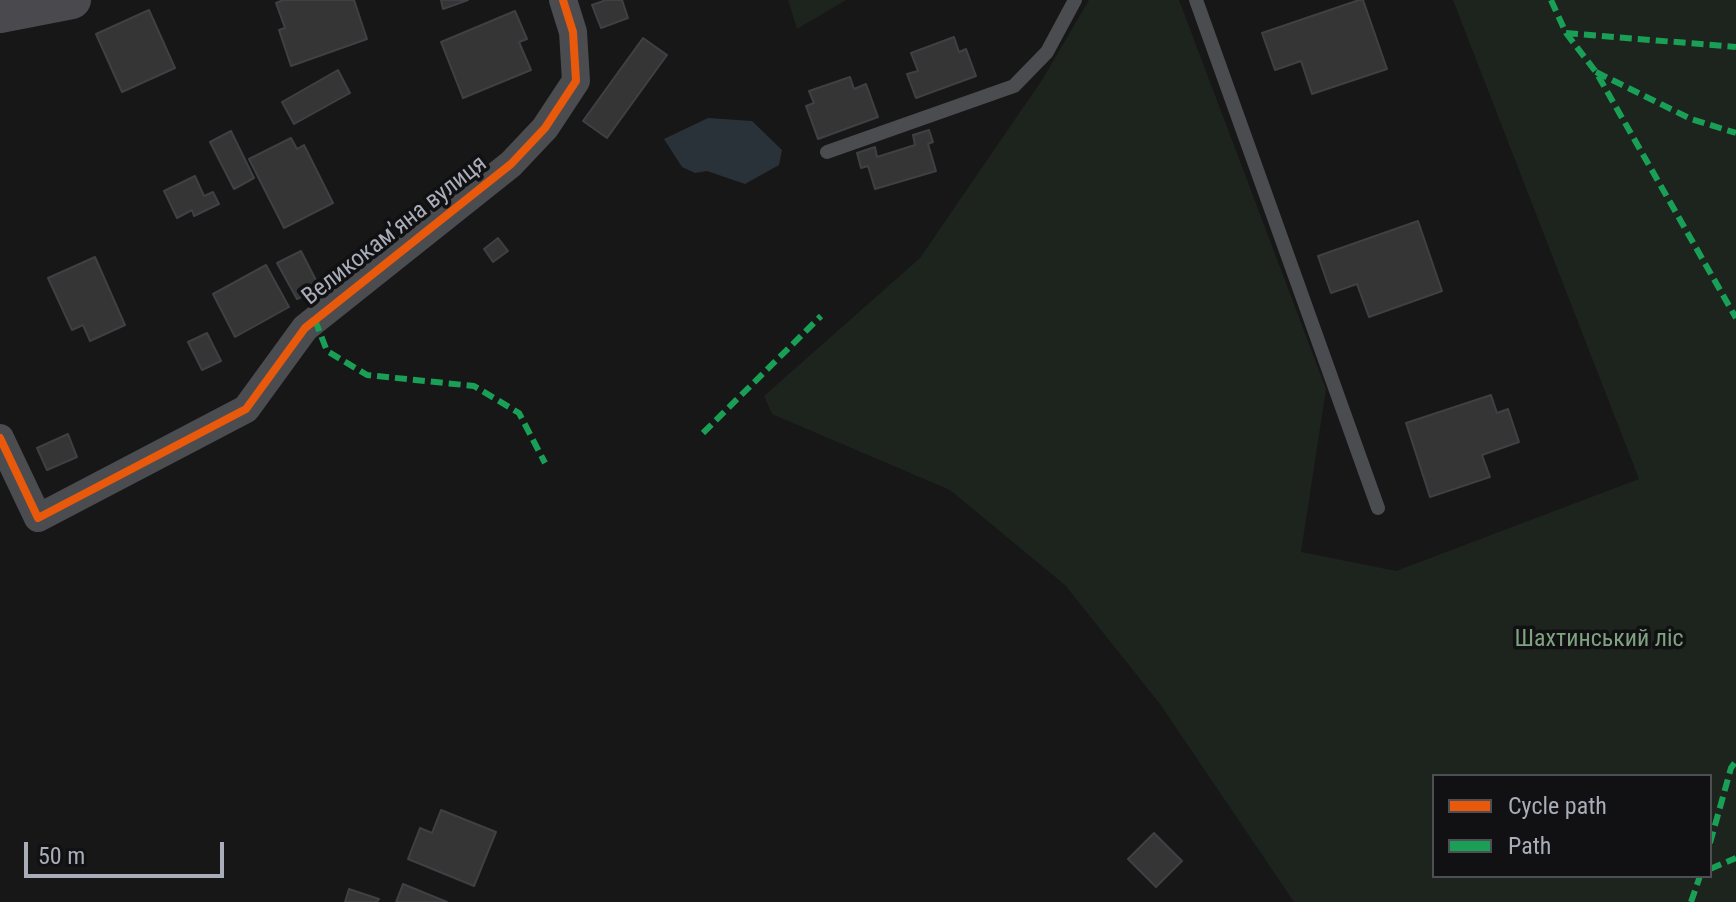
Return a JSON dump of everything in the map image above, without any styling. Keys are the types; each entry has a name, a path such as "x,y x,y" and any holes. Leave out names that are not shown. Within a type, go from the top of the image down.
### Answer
{"street":[{"path":"0,14 72,0"},
{"name":"Великокамʼяна вулиця","path":"0,438 38,518 246,409 305,328 511,164 545,128 576,81 573,32 563,0"}],"lane":[{"path":"827,152 1014,86 1047,52 1075,0"},
{"path":"1196,0 1378,508"}],"green space":[{"path":"788,0 846,0 797,29"},
{"name":"Шахтинський ліс","path":"1089,0 1179,0 1326,389 1301,552 1396,571 1639,479 1453,0 1736,0 1736,902 1294,902 1160,704 1065,585 950,490 772,414 764,396 920,258 1042,80"}],"shaded area":[{"path":"708,118 752,121 782,150 779,165 745,184 707,171 695,173 682,167 664,139"}],"building":[{"path":"283,0 354,0 367,39 291,66 279,30 285,28 276,3"},
{"path":"441,0 468,0 443,9"},
{"path":"606,0 622,0 628,18 601,28 592,5"},
{"path":"1363,0 1387,69 1312,94 1301,61 1275,70 1262,33"},
{"path":"149,10 175,68 122,92 96,34"},
{"path":"515,11 527,39 519,42 531,70 463,98 441,42"},
{"path":"954,37 959,52 966,49 976,76 916,98 907,74 918,71 911,53"},
{"path":"643,38 667,55 607,138 583,121"},
{"path":"338,70 350,93 294,124 282,102"},
{"path":"850,77 854,89 866,84 878,117 818,139 806,106 814,103 809,91"},
{"path":"929,130 933,142 928,144 936,171 875,189 868,166 861,168 857,153 875,147 877,157 915,145 913,135"},
{"path":"231,131 254,178 234,189 210,142"},
{"path":"291,138 297,149 304,145 333,203 284,228 249,159"},
{"path":"195,176 204,196 213,192 219,204 194,216 192,210 177,218 164,191"},
{"path":"1418,221 1442,291 1369,317 1357,284 1331,293 1318,256"},
{"path":"498,238 508,251 493,262 484,249"},
{"path":"301,251 320,288 297,299 277,263"},
{"path":"95,257 125,325 90,341 83,325 72,330 48,278"},
{"path":"266,265 289,307 235,337 213,294"},
{"path":"207,333 221,361 202,370 188,342"},
{"path":"1491,395 1497,413 1508,409 1519,442 1482,455 1490,477 1430,497 1406,423"},
{"path":"68,434 77,457 47,470 37,448"},
{"path":"441,810 496,832 474,886 408,859 420,828 432,833"},
{"path":"1154,833 1182,861 1156,887 1128,859"},
{"path":"403,884 447,902 396,902"},
{"path":"349,889 379,899 377,902 345,902"}],"marked path":[{"path":"1551,0 1566,33 1596,72 1736,318"},
{"path":"1566,33 1736,47"},
{"path":"1596,72 1691,119 1736,133"},
{"path":"703,433 821,316"},
{"path":"315,320 327,351 367,375 474,386 519,413 545,463"},
{"path":"1712,836 1731,768 1736,761"},
{"path":"1712,868 1736,858"},
{"path":"1691,902 1699,878"}],"cycle path":[{"path":"0,438 38,518 246,409 305,328 511,164 545,128 576,81 573,32 563,0"}]}
